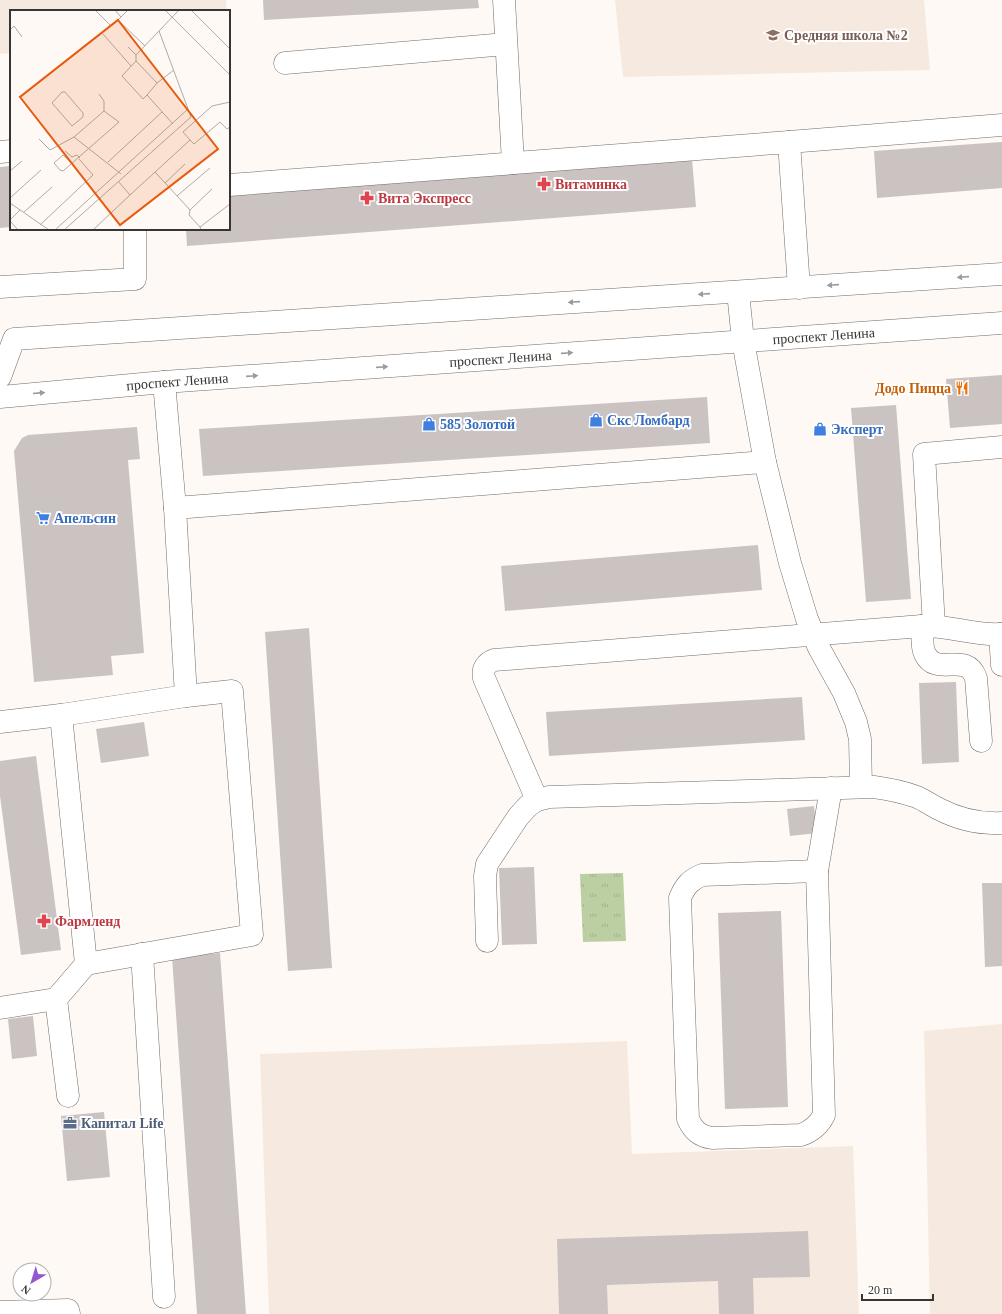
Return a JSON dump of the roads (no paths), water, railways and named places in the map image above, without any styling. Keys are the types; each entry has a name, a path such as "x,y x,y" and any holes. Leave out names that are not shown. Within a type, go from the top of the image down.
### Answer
{"street":[{"path":"504,0 513,163"},
{"path":"285,63 506,44"},
{"path":"230,185 1002,125"},
{"path":"789,142 799,288"},
{"path":"0,152 10,151"},
{"path":"0,287 135,279 135,230"},
{"path":"0,377 14,339 1002,274"},
{"path":"738,292 743,341 765,462 800,598 818,648 844,693 856,722 860,739 861,786"},
{"name":"проспект Ленина","path":"0,397 164,382 1002,323"},
{"path":"164,382 186,696"},
{"path":"981,741 976,678 974,671 969,666 960,664 935,664 929,660 924,652 928,626 924,454 1002,447"},
{"path":"174,508 765,462"},
{"path":"537,800 484,678 484,669 489,662 494,660 928,626 951,628 984,634 1001,634 1002,664"},
{"path":"0,722 232,691 252,935 86,964 56,999 0,1008"},
{"path":"61,715 86,964"},
{"path":"487,941 484,876 486,868 518,818 528,806 537,800 549,797 861,786 889,788 904,792 959,818 991,824 1002,823"},
{"path":"817,871 702,875 689,882 684,888 680,898 688,1119 692,1127 704,1137 801,1135 816,1127 824,1115 817,871 831,788"},
{"path":"142,954 164,1297"},
{"path":"56,999 68,1096"},
{"path":"0,1312 68,1310 69,1314"}],"place":[{"name":"Средняя школа №2","path":"773,35"},
{"name":"Витаминка","path":"544,184"},
{"name":"Вита Экспресс","path":"367,198"},
{"name":"Додо Пицца","path":"962,388"},
{"name":"Скс Ломбард","path":"596,420"},
{"name":"585 Золотой","path":"429,424"},
{"name":"Эксперт","path":"820,429"},
{"name":"Апельсин","path":"43,518"},
{"name":"Фармленд","path":"44,921"},
{"name":"Капитал Life","path":"70,1123"}]}
